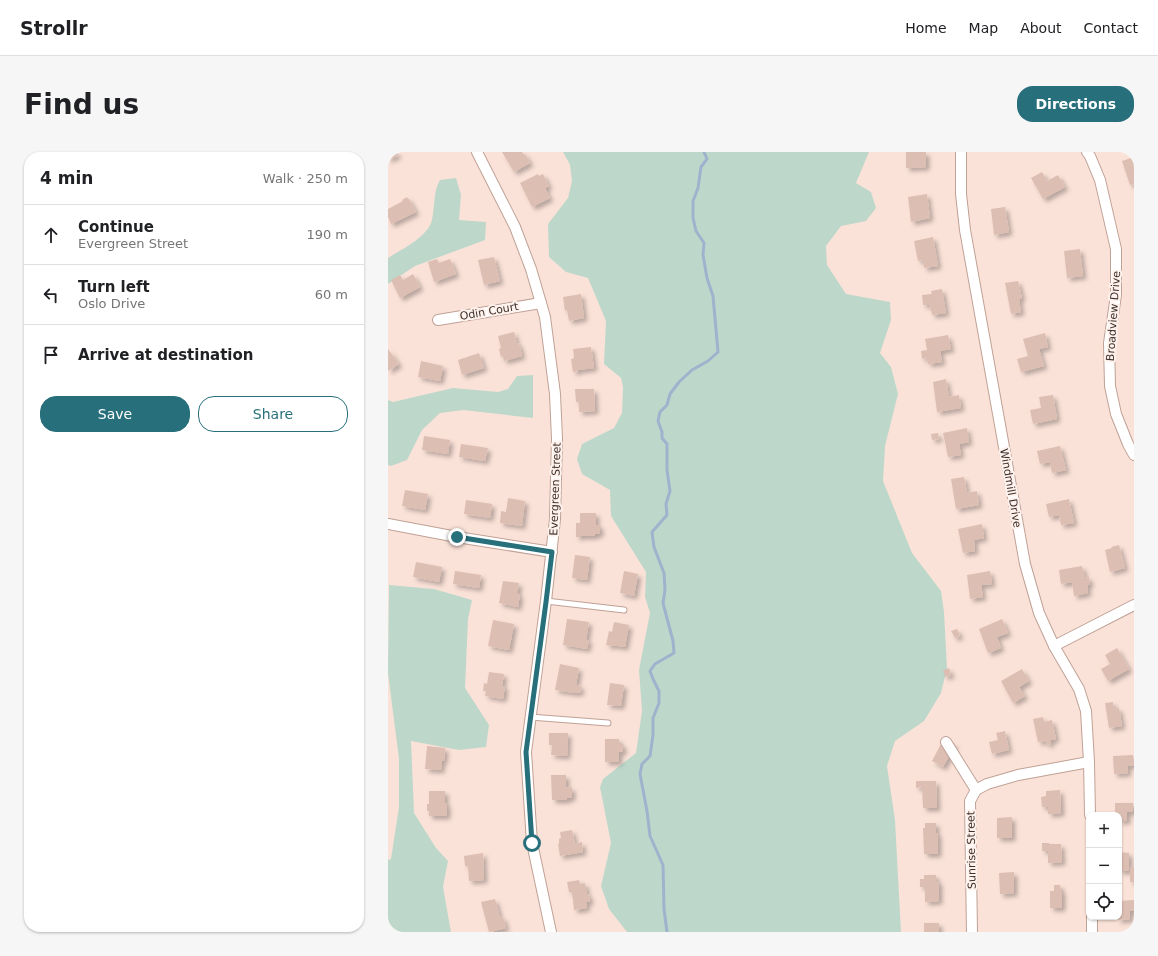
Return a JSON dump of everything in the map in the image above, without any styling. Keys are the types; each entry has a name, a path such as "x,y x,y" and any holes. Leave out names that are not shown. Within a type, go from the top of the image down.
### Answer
{"street":[{"name":"Evergreen Street","path":"477,152 515,226 531,269 545,317 555,402 557,439 556,518 526,752 532,843 550,932"},
{"name":"Windmill Drive","path":"961,152 965,230 1025,564 1039,613 1054,646 1078,689 1086,711 1090,812"},
{"name":"Broadview Drive","path":"1087,152 1100,180 1116,249 1116,295 1109,343 1110,386 1116,414 1134,455"},
{"name":"Odin Court","path":"438,320 540,303"},
{"path":"388,524 457,537 552,552"},
{"path":"1054,646 1134,605"},
{"path":"946,742 976,790 987,784 1018,775 1089,762"},
{"name":"Sunrise Street","path":"972,932 970,801 976,790"},
{"path":"1092,920 1092,932"}],"lane":[{"path":"546,602 624,610"},
{"path":"530,717 608,723"}],"green space":[{"path":"563,152 869,152 856,183 871,192 876,208 866,221 841,226 826,246 827,265 846,294 890,302 891,320 880,353 891,367 898,394 885,446 883,481 912,553 941,591 944,612 947,668 941,693 924,721 895,741 887,766 895,820 901,932 627,932 609,909 601,886 611,843 600,787 603,779 636,753 642,711 639,670 650,613 645,597 646,572 611,516 610,490 582,474 577,459 582,444 614,428 622,413 623,387 621,378 604,364 606,321 588,278 566,272 549,257 548,224 568,198 572,181 570,165"},
{"path":"456,178 461,195 459,220 486,222 485,240 415,266 388,284 388,258 414,242 425,232 430,226 432,220 435,194 440,180"},
{"path":"533,375 533,418 463,410 440,413 422,430 407,460 391,466 388,465 388,400 393,402 453,388 498,392 508,389 517,376"},
{"path":"389,585 434,589 472,600 468,619 465,688 489,725 486,747 459,750 411,741 414,813 436,848 448,861 443,887 451,932 388,932 388,860 391,859 399,807 399,759 388,673"}],"building":[{"path":"388,152 397,152 398,155 388,160"},
{"path":"502,152 522,152 524,155 525,154 530,163 514,172"},
{"path":"906,152 926,152 926,167 906,168"},
{"path":"1134,157 1134,184 1130,185 1122,161"},
{"path":"1042,172 1047,181 1058,175 1065,187 1043,199 1031,178"},
{"path":"538,174 539,176 543,174 549,186 545,188 550,198 532,207 520,183"},
{"path":"927,194 930,218 911,222 908,197"},
{"path":"407,197 416,212 391,224 388,217 388,209 403,201 402,200"},
{"path":"1005,207 1009,232 994,235 991,209"},
{"path":"933,237 938,266 924,268 923,260 918,261 914,241"},
{"path":"1080,249 1083,276 1067,278 1064,251"},
{"path":"494,257 500,281 484,285 478,260"},
{"path":"437,259 439,263 450,259 456,274 434,282 428,262"},
{"path":"413,274 420,287 400,298 391,280 400,275 403,280"},
{"path":"1018,281 1022,298 1019,299 1021,312 1011,314 1005,283"},
{"path":"942,289 946,313 932,315 929,305 923,305 922,295 932,294 931,291"},
{"path":"581,294 584,318 569,321 567,310 565,311 563,297"},
{"path":"514,332 517,344 519,343 522,356 504,361 503,356 501,357 499,349 501,348 498,336"},
{"path":"1045,333 1048,347 1039,349 1044,366 1021,372 1017,359 1028,356 1023,339"},
{"path":"948,335 951,349 940,351 942,362 928,364 927,358 922,359 921,351 927,350 925,339"},
{"path":"591,347 594,368 573,372 571,359 574,358 573,349"},
{"path":"388,349 399,364 388,371"},
{"path":"479,353 484,368 462,375 458,360"},
{"path":"421,361 443,366 440,381 418,377"},
{"path":"946,379 949,397 959,395 961,408 937,412 933,382"},
{"path":"575,389 594,389 595,411 579,412 579,402 576,402"},
{"path":"1053,395 1057,419 1033,424 1030,410 1041,408 1039,397"},
{"path":"967,428 969,442 959,444 961,455 948,457 943,433"},
{"path":"938,433 939,439 932,440 931,434"},
{"path":"424,436 450,440 448,454 422,450"},
{"path":"461,444 488,448 485,461 459,457"},
{"path":"1060,446 1066,470 1052,473 1050,462 1040,464 1037,451"},
{"path":"964,477 967,493 977,491 979,505 956,509 951,479"},
{"path":"405,490 428,494 425,510 402,506"},
{"path":"508,498 525,501 522,526 500,523 501,511 506,512"},
{"path":"1069,499 1074,523 1061,525 1059,515 1049,517 1046,504"},
{"path":"466,500 492,504 490,518 464,514"},
{"path":"580,513 596,513 596,525 600,525 600,534 595,534 595,536 576,537 576,523 580,523"},
{"path":"982,524 984,538 974,540 975,551 963,553 958,529"},
{"path":"1119,545 1125,568 1110,572 1105,550"},
{"path":"575,555 590,557 587,580 572,578"},
{"path":"416,562 442,567 439,582 413,577"},
{"path":"1082,566 1085,578 1089,577 1090,584 1087,585 1088,593 1074,596 1072,582 1061,584 1059,570"},
{"path":"455,571 481,575 479,588 453,584"},
{"path":"624,571 638,574 634,596 620,593"},
{"path":"990,571 992,584 981,585 983,597 970,599 967,575"},
{"path":"503,581 519,583 517,594 520,594 518,607 499,603"},
{"path":"567,619 589,622 586,640 589,640 587,649 563,645"},
{"path":"1002,619 1008,633 997,637 1001,648 988,653 979,629"},
{"path":"493,620 514,624 509,650 488,646"},
{"path":"614,622 629,625 625,647 606,645 609,631 612,632"},
{"path":"957,629 960,636 955,638 951,631"},
{"path":"1117,648 1129,669 1108,681 1101,669 1110,664 1105,655"},
{"path":"560,664 579,668 576,685 581,686 580,693 555,690"},
{"path":"949,668 951,675 945,677 943,670"},
{"path":"1022,669 1029,681 1019,687 1025,696 1013,703 1001,681"},
{"path":"489,672 504,674 502,686 505,686 503,699 485,696 486,691 483,691 484,683 487,684"},
{"path":"610,683 624,685 621,706 607,705"},
{"path":"1113,702 1114,709 1119,708 1122,726 1109,728 1105,703"},
{"path":"1043,717 1044,722 1052,720 1056,739 1050,740 1051,744 1047,745 1046,741 1038,742 1033,719"},
{"path":"1005,731 1009,750 992,754 989,742 998,740 996,733"},
{"path":"549,733 568,733 567,756 551,755 552,745 549,745"},
{"path":"605,739 619,739 619,744 623,744 623,752 619,752 619,762 605,762"},
{"path":"943,740 955,745 943,767 932,761"},
{"path":"427,746 445,748 444,761 442,760 441,770 425,769"},
{"path":"1133,755 1134,765 1127,766 1128,773 1114,774 1113,756"},
{"path":"551,775 566,775 566,788 572,787 572,798 567,798 567,800 552,800"},
{"path":"916,781 936,781 937,808 923,808 922,787 916,788"},
{"path":"1060,790 1061,813 1048,814 1048,807 1042,807 1041,797 1046,796 1046,791"},
{"path":"429,791 445,791 447,816 429,816 427,804 429,804"},
{"path":"1115,803 1133,803 1133,812 1127,812 1127,821 1122,821 1122,812 1115,812"},
{"path":"1012,817 1012,838 997,838 997,818"},
{"path":"925,823 936,823 936,833 938,833 938,854 924,854 923,828 925,828"},
{"path":"572,830 575,844 582,842 583,852 560,856 558,844 559,839 561,838 560,832"},
{"path":"1042,843 1061,844 1062,862 1048,863 1048,851 1042,851"},
{"path":"1122,852 1129,853 1129,871 1122,871"},
{"path":"483,853 484,880 469,881 468,866 465,866 464,856"},
{"path":"1130,867 1134,867 1134,882 1130,882"},
{"path":"1014,872 1014,893 1000,894 999,873"},
{"path":"924,875 936,875 936,881 939,881 939,901 925,902 925,887 920,887 920,879 924,879"},
{"path":"579,880 580,884 585,883 590,902 586,902 587,908 574,910 572,892 569,892 567,882"},
{"path":"1054,885 1060,885 1062,891 1062,908 1050,908 1050,891 1054,891"},
{"path":"495,899 500,918 503,917 506,928 489,932 481,902"},
{"path":"1134,900 1134,911 1130,911 1130,919 1122,920 1122,901"},
{"path":"924,923 939,923 939,932 924,932"}],"waterway":[{"path":"667,932 664,909 663,865 650,836 640,774 642,764 650,756 653,735 653,718 659,703 659,691 650,671 655,664 674,653 673,641 663,603 665,590 664,573 654,547 652,532 667,515 666,504 670,491 667,470 667,444 662,438 662,432 658,421 660,412 667,405 670,394 679,382 692,370 708,361 718,352 713,296 707,278 703,255 704,243 696,231 693,218 693,201 698,188 701,167 707,159 704,152"}],"route":[{"path":"457,537 552,552 526,752 532,843"}]}
